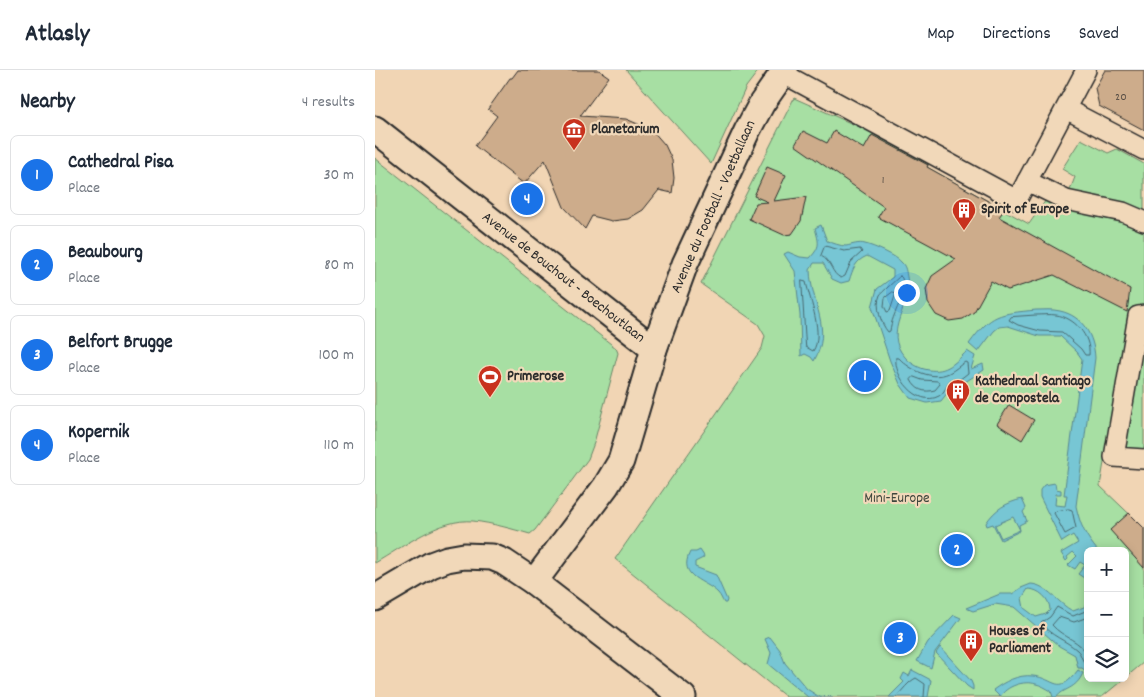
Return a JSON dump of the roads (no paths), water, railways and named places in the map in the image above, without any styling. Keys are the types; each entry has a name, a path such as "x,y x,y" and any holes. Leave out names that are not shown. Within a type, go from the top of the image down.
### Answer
{"street":[{"path":"784,72 1017,200 1087,70"},
{"name":"Avenue du Football - Voetballaan","path":"654,349 685,264 732,162 762,103 784,72"},
{"path":"1066,109 1144,150"},
{"name":"Avenue de Bouchout - Boechoutlaan","path":"375,130 654,349 621,461 606,486 534,582"},
{"path":"1027,181 1066,200 1123,212 1144,221"},
{"path":"1144,316 1138,316 1114,457 1144,460"},
{"path":"375,598 431,565 447,559 464,556 492,557 504,562 534,582 683,697"}],"water":[{"path":"821,225 827,241 844,246 860,243 869,245 890,254 899,260 905,268 908,287 896,337 898,347 909,361 924,369 938,370 953,364 967,351 975,356 971,369 983,364 984,370 957,387 955,383 941,401 927,403 910,398 900,384 890,361 872,307 877,289 893,277 893,270 867,256 857,263 849,281 841,283 832,279 823,263 814,263 810,270 811,282 822,338 814,361 805,354 801,356 800,315 795,271 784,254 788,252 800,257 810,258 818,244 815,228"},
{"path":"1057,310 1075,317 1086,328 1094,350 1095,358 1076,506 1084,530 1095,547 1084,547 1084,564 1080,562 1075,569 1068,565 1077,556 1073,552 1067,557 1066,561 1061,553 1078,543 1073,535 1062,542 1040,497 1040,490 1044,485 1055,483 1056,489 1061,490 1061,494 1056,494 1055,505 1065,506 1067,495 1064,495 1082,359 1060,336 1039,336 1008,326 999,327 994,331 978,352 969,344 990,321 1004,314"},
{"path":"1022,499 1026,508 1023,512 1027,521 1019,525 1020,530 1020,531 1001,540 993,524 987,526 986,523 997,510","holes":["1013,517 1020,530 1001,538 995,525"]},
{"path":"700,550 704,556 695,562 695,567 716,575 727,600 726,603 724,603 719,594 690,573 687,568 690,552"},
{"path":"1084,566 1084,578 1078,574"},
{"path":"1031,584 1037,585 1048,591 1073,611 1084,607 1084,670 1078,668 1075,655 1059,646 1014,607 995,604 973,611 966,608 1000,594 1012,594","holes":["1028,589 1036,591 1046,599 1050,606 1050,610 1046,614 1036,617 1024,608 1022,598"]},
{"path":"954,615 961,618 935,652 931,668 917,661 928,642"},
{"path":"770,637 780,650 785,663 807,689 818,696 833,697 808,697 768,664 771,653 765,639"},
{"path":"940,647 971,681 973,690 936,653"},
{"path":"912,670 931,680 928,697 889,697 904,682 901,679 904,673 909,676"},
{"path":"1078,670 1083,673 1077,683 1057,697 1053,697 1051,691 1040,685 1031,683 1021,683 1011,687 1000,697 993,690 1011,679 1022,676 1040,677 1056,684 1066,683"}],"place":[{"name":"Planetarium","path":"574,151"},
{"name":"Kopernik","path":"527,199"},
{"name":"Spirit of Europe","path":"964,231"},
{"name":"Cathedral Pisa","path":"865,376"},
{"name":"Primerose","path":"490,398"},
{"name":"Kathedraal Santiago de Compostela","path":"958,412"},
{"name":"Beaubourg","path":"957,550"},
{"name":"Belfort Brugge","path":"900,638"},
{"name":"Houses of Parliament","path":"971,662"}],"park label":[{"name":"Mini-Europe","path":"897,499"}]}
